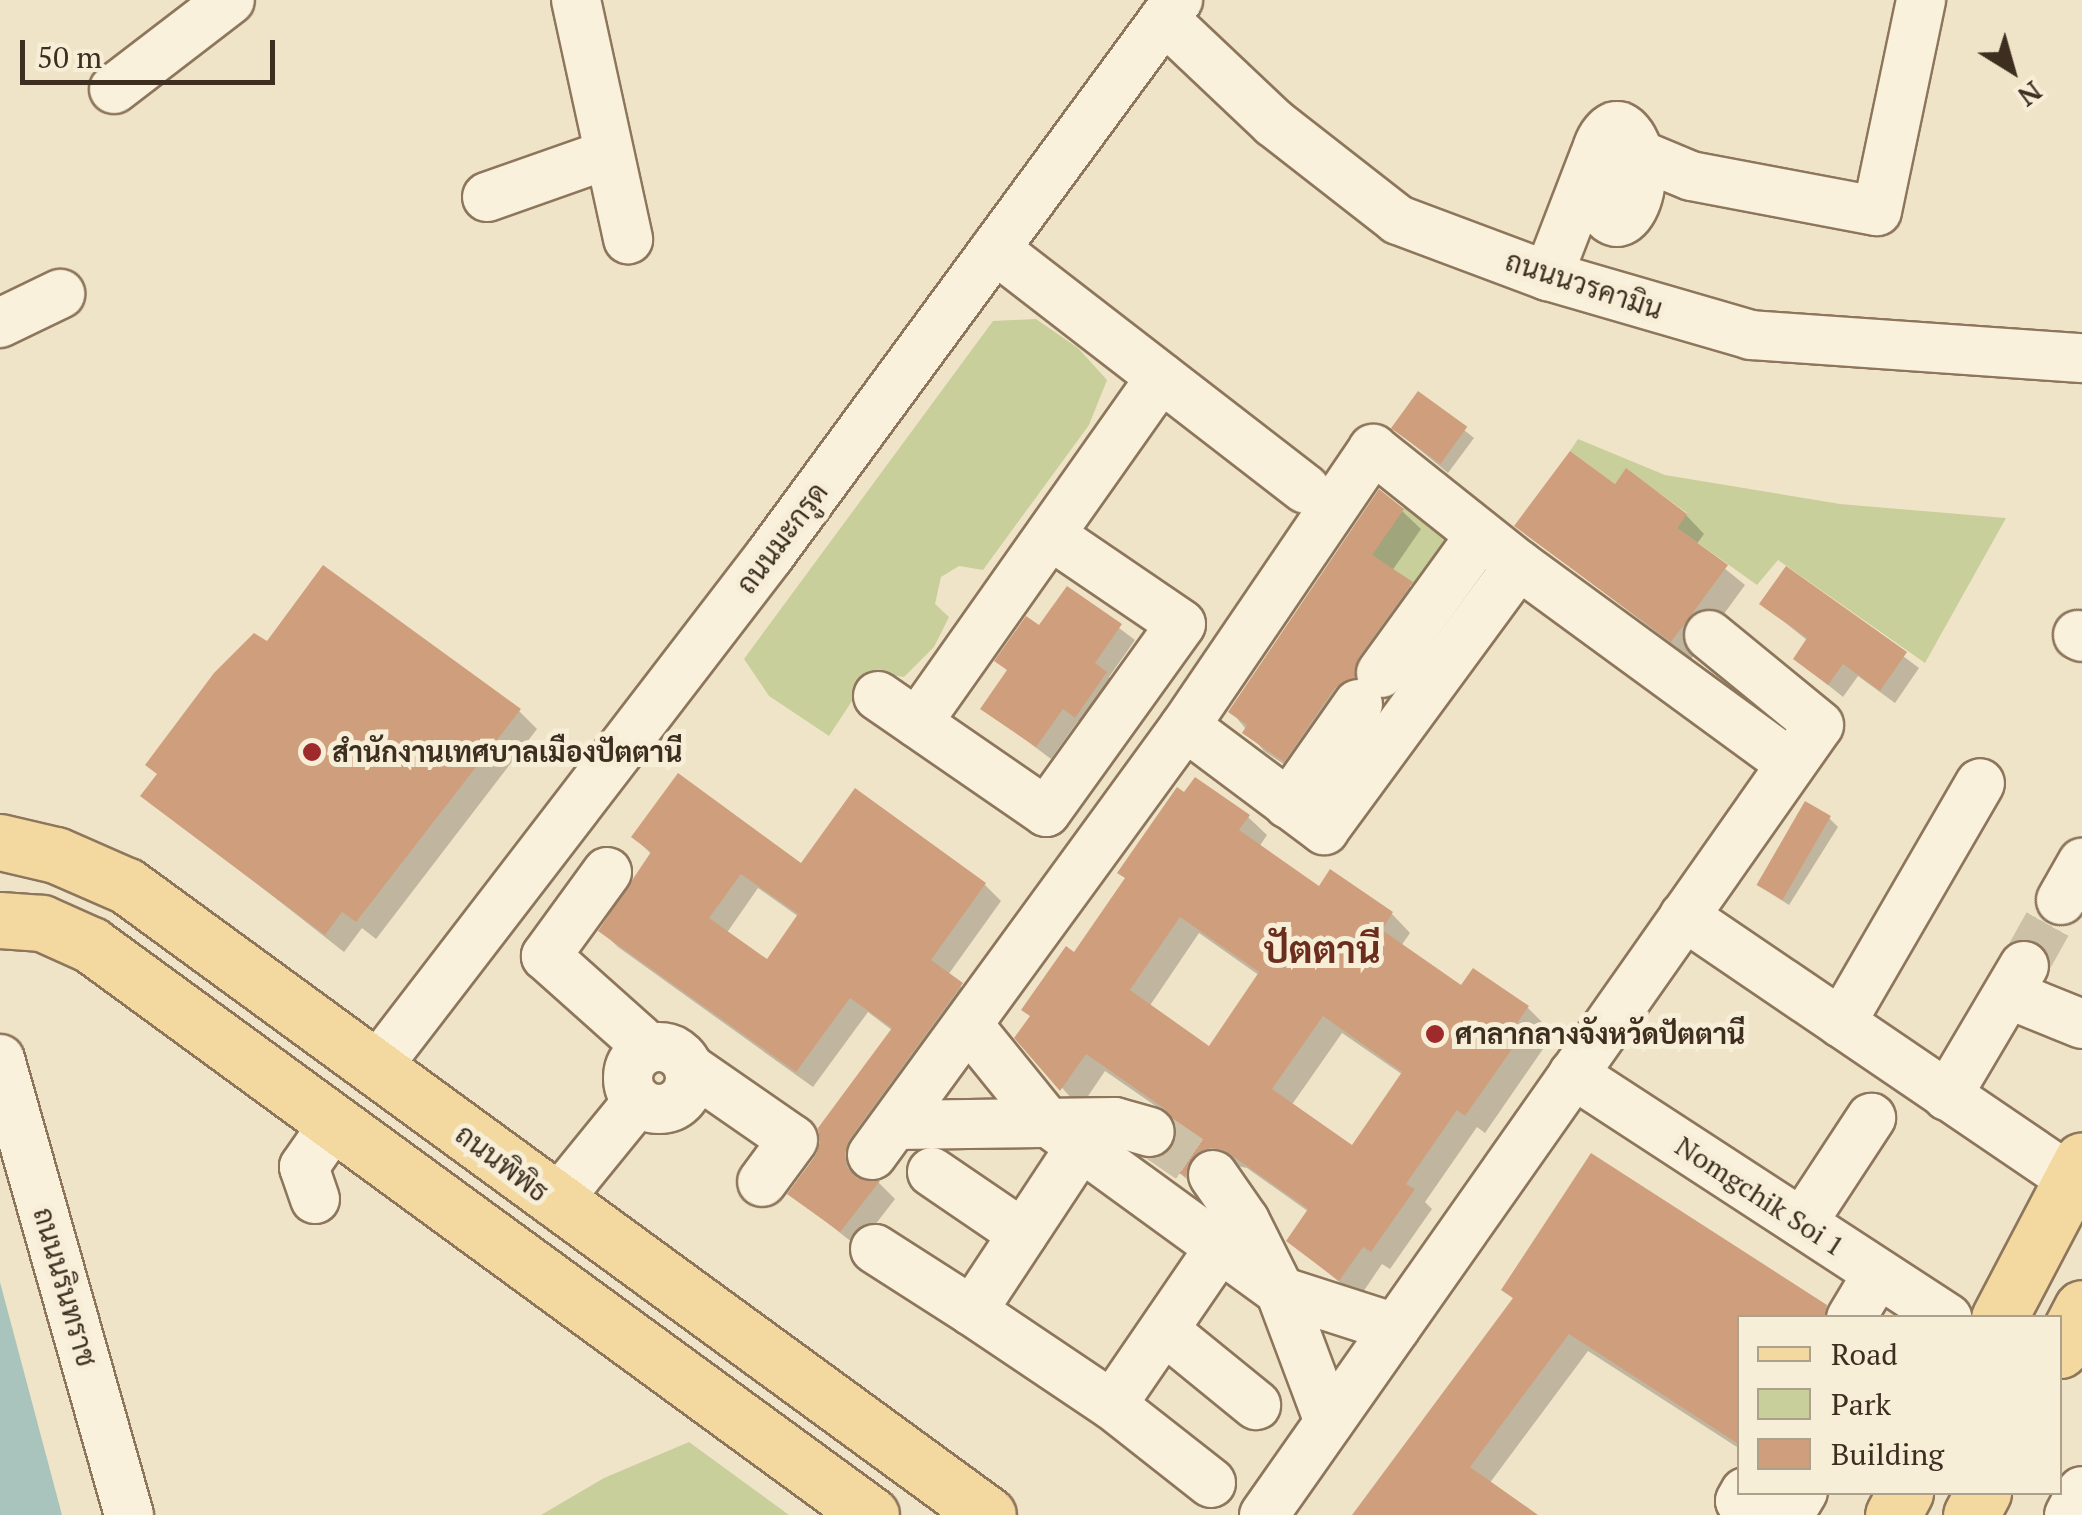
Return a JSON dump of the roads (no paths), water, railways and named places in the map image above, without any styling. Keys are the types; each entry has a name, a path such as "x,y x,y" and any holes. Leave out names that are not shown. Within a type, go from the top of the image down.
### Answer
{"main road":[{"name":"ถนนพิพิธ","path":"0,842 56,855 127,886 744,1338 964,1508"},
{"path":"4,924 42,923 91,945 871,1515"},
{"path":"333,1125 376,1068"},
{"path":"2001,1315 2078,1175"},
{"path":"515,1258 555,1203"},
{"path":"2062,1346 2082,1308"},
{"path":"703,1395 744,1338"}],"street":[{"path":"114,88 230,0"},
{"path":"576,0 628,239"},
{"path":"1548,276 1616,155 1691,176 1877,211 1921,0"},
{"name":"ถนนมะกรูด","path":"376,1068 770,555 1171,10"},
{"name":"ถนนนวรคามิน","path":"1171,10 1274,123 1398,220 1548,276 1751,335 2082,358"},
{"path":"487,198 609,154"},
{"path":"995,249 1305,489"},
{"path":"0,323 60,294"},
{"path":"917,723 1161,378"},
{"path":"1150,1132 1115,1122 1064,1134 883,1140 970,1026 1185,726 1373,449 1480,536 1791,764"},
{"path":"878,696 1046,812 1181,624 1050,535"},
{"path":"1288,804 1480,536"},
{"path":"1185,726 1324,830 1519,565"},
{"path":"1277,1511 1329,1422 1819,724 1709,636"},
{"path":"1841,1022 1980,783"},
{"path":"607,872 546,956 669,1058 793,1140 762,1182"},
{"path":"1684,916 1947,1096 2078,1175"},
{"path":"1947,1096 2016,980 2082,1024"},
{"path":"970,1026 1064,1134 1280,1291 1395,1328"},
{"path":"555,1203 637,1102 652,1109 669,1108 682,1099 690,1084 669,1058"},
{"name":"ถนนนรินทราช","path":"0,1059 129,1515"},
{"name":"Nomgchik Soi 1","path":"1573,1074 1878,1273 1927,1312"},
{"path":"1802,1223 1871,1118"},
{"path":"315,1199 304,1167 333,1125"},
{"path":"972,1311 1023,1234 1064,1134"},
{"path":"932,1172 1023,1234"},
{"path":"1213,1175 1245,1222 1280,1291 1329,1422"},
{"path":"1112,1405 1220,1247"},
{"path":"874,1249 1112,1405 1212,1483"},
{"path":"1853,1315 1878,1273"},
{"path":"1164,1330 1256,1406"},
{"path":"2070,1515 2082,1492"},
{"path":"1742,1495 1740,1500 1760,1515"}],"water":[{"path":"0,1282 62,1515 0,1515"}],"tunnel":[{"path":"2024,966 2061,900"},
{"path":"1150,1132 1213,1175"}],"place":[{"name":"สำนักงานเทศบาลเมืองปัตตานี","path":"312,752"},
{"name":"ศาลากลางจังหวัดปัตตานี","path":"1435,1034"}],"district":[{"name":"ปัตตานี","path":"1322,950"}]}
